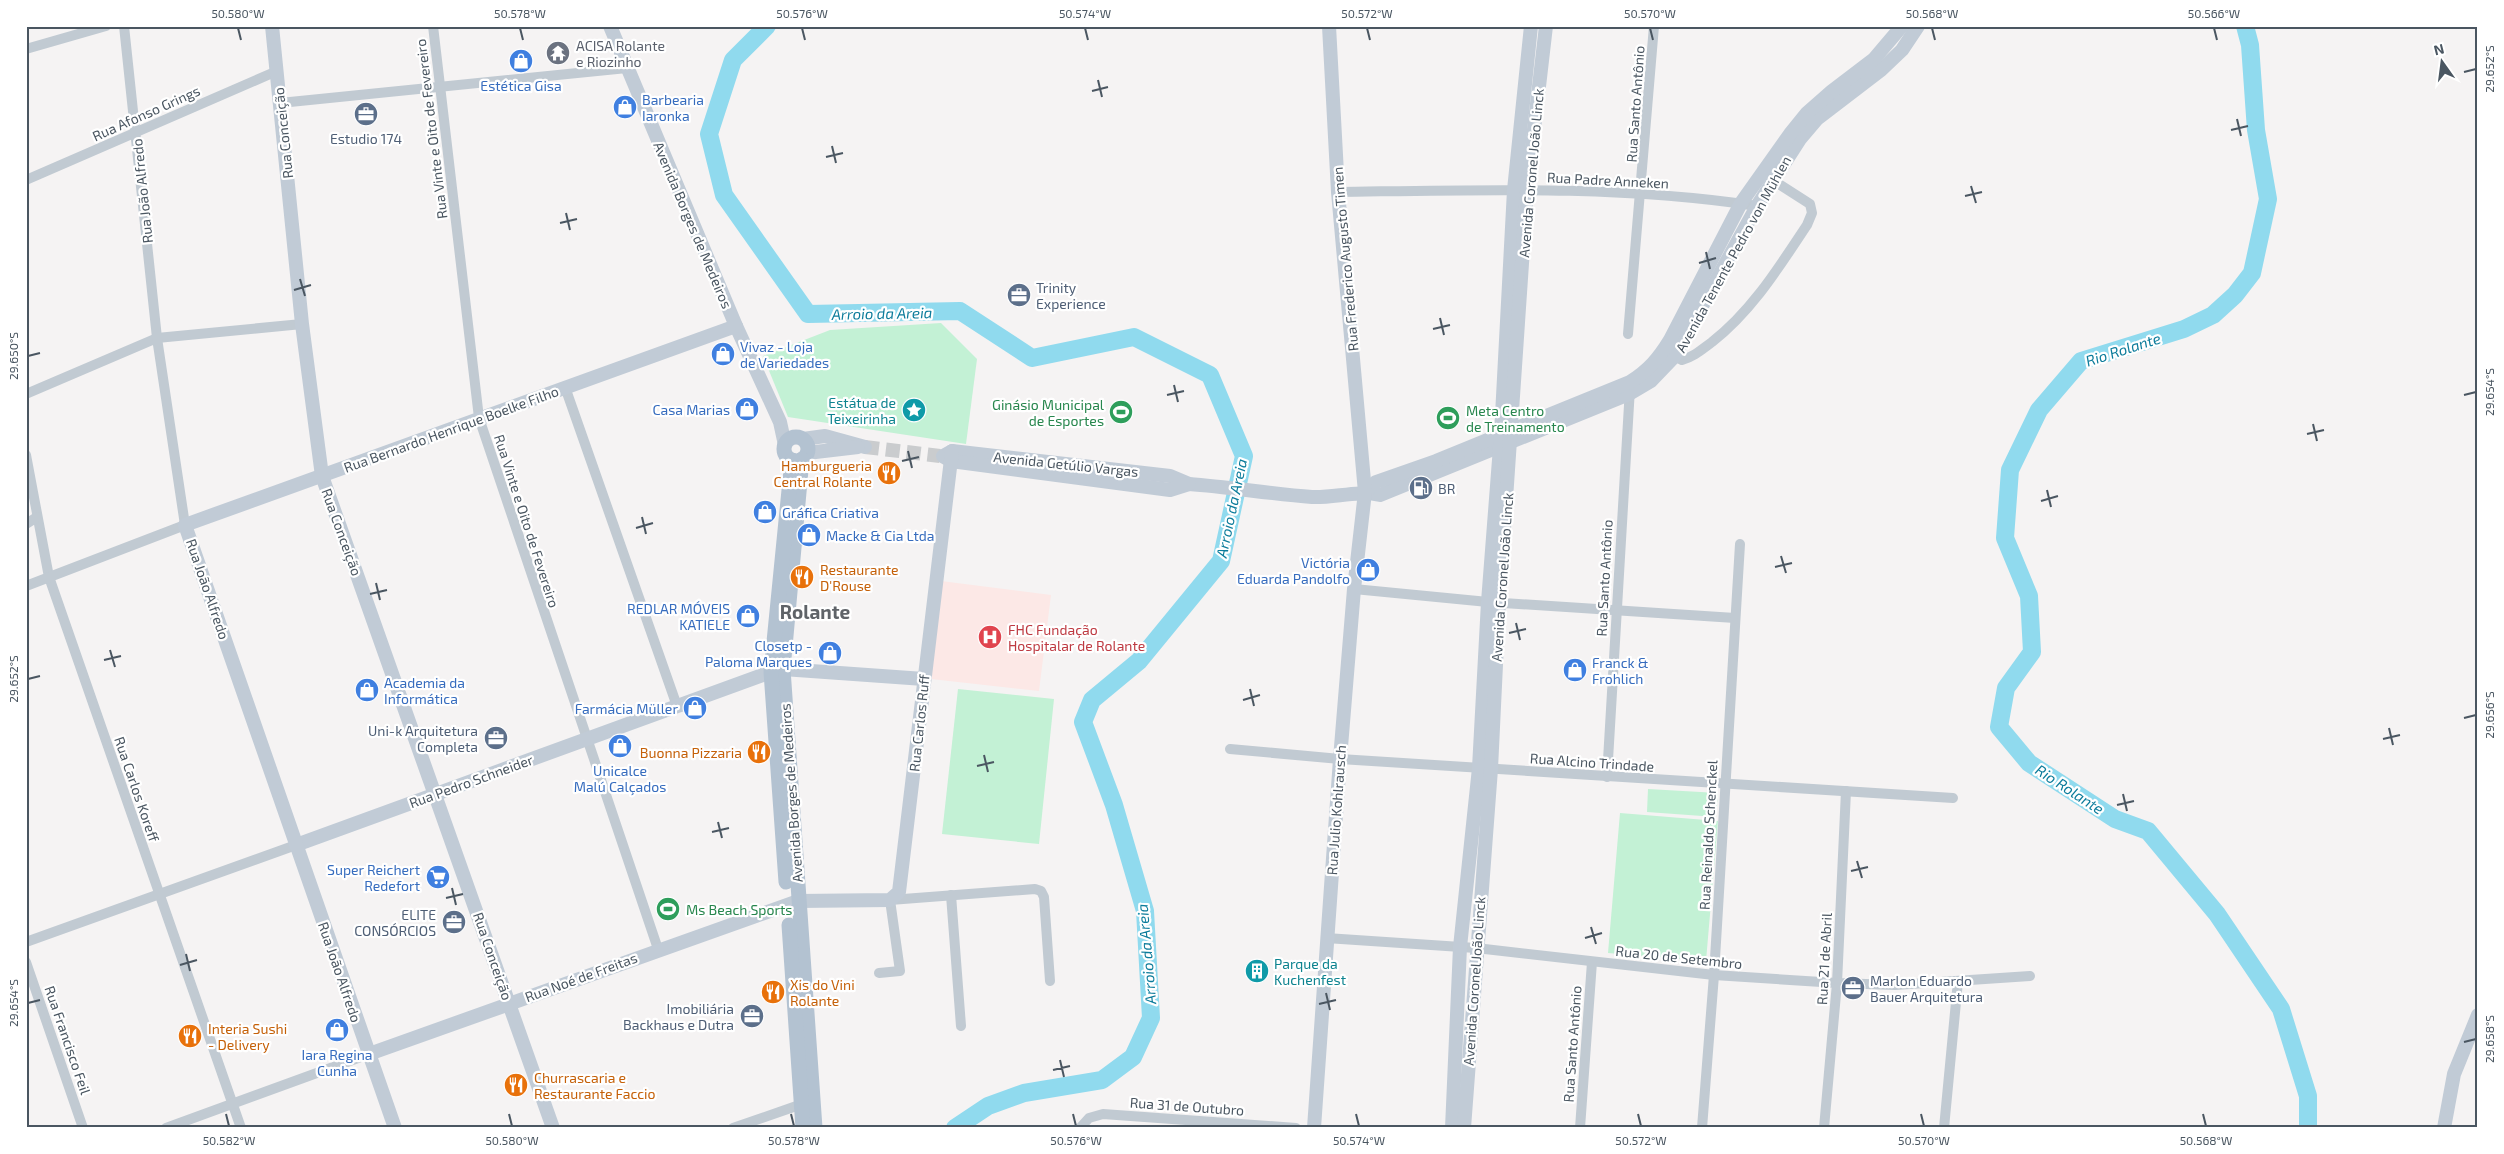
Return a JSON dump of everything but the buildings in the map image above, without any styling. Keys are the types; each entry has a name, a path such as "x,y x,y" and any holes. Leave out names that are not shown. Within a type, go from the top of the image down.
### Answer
{"main road":[{"name":"Rua Conceição","path":"272,26 302,324 322,476 553,1128"},
{"name":"Avenida Borges de Medeiros","path":"610,26 736,326 780,422 798,449 777,671 807,1102 815,1128"},
{"name":"Rua Frederico Augusto Timen","path":"1329,26 1338,192 1365,492"},
{"name":"Avenida Coronel João Linck","path":"1464,1128 1476,948 1493,602 1506,438 1531,26"},
{"name":"Avenida Coronel João Linck","path":"1521,190 1546,26"},
{"name":"Avenida Tenente Pedro von Mühlen","path":"1669,353 1740,203 1790,134 1808,113 1874,59 1902,26"},
{"name":"Avenida Tenente Pedro von Mühlen","path":"1630,388 1651,381 1756,206 1774,181 1789,154 1817,118 1881,70 1902,50 1918,26"},
{"name":"Rua Bernardo Henrique Boelke Filho","path":"186,525 736,326"},
{"name":"Avenida Getúlio Vargas","path":"947,456 1083,472 1170,476 1189,484 1268,492 1334,497 1365,492 1380,495 1438,465 1630,388"},
{"path":"798,449 862,447"},
{"name":"Rua Carlos Ruff","path":"890,900 899,892 902,884 947,456"},
{"name":"Rua Julio Kohlrausch","path":"1314,1128 1340,759 1354,589 1365,492"},
{"name":"Rua João Alfredo","path":"186,525 395,1128"},
{"name":"Rua Pedro Schneider","path":"296,845 777,671 924,679"},
{"name":"Avenida Coronel João Linck","path":"1452,1128 1460,947 1485,768"},
{"name":"Rua Noé de Freitas","path":"369,1054 509,1002 793,902 890,900"},
{"path":"2444,1128 2454,1074 2478,1015"},
{"name":"Avenida Borges de Medeiros","path":"803,1128 807,1102"}],"street":[{"path":"26,49 106,26"},
{"name":"Rua João Alfredo","path":"124,26 157,338 186,525"},
{"name":"Rua Vinte e Oito de Fevereiro","path":"433,26 479,418 658,949"},
{"name":"Rua Santo Antônio","path":"1628,334 1654,26"},
{"path":"280,103 627,68"},
{"name":"Rua Afonso Grings","path":"26,180 277,71"},
{"path":"1669,353 1682,360 1694,357 1745,313 1807,225 1813,211 1810,204 1774,181"},
{"name":"Rua Padre Anneken","path":"1338,192 1521,190 1641,194 1756,206"},
{"path":"26,394 157,338 302,324"},
{"path":"565,387 677,706"},
{"name":"Rua Santo Antônio","path":"1607,777 1615,610 1630,388"},
{"name":"Rua Carlos Koreff","path":"26,455 49,577 240,1128"},
{"path":"26,524 37,517"},
{"name":"Rua Bernardo Henrique Boelke Filho","path":"26,586 186,525"},
{"name":"Rua Reinaldo Schenckel","path":"1702,1128 1714,975 1724,784 1740,544"},
{"path":"1354,589 1493,602 1735,618"},
{"name":"Rua Alcino Trindade","path":"1230,749 1340,759 1953,798"},
{"name":"Rua 21 de Abril","path":"1824,1128 1837,983 1846,792"},
{"name":"Rua Pedro Schneider","path":"26,942 160,896 296,845"},
{"path":"880,973 900,971 890,900 1035,889 1041,890 1044,897 1050,981"},
{"path":"951,896 961,1026"},
{"name":"Rua 20 de Setembro","path":"1326,938 1476,948 1714,975 1837,983 1895,985 2030,976"},
{"name":"Rua Francisco Feil","path":"26,962 83,1128"},
{"name":"Rua Santo Antônio","path":"1580,1128 1592,962"},
{"path":"1944,1128 1958,981"},
{"name":"Rua Noé de Freitas","path":"166,1128 369,1054"},
{"path":"733,1128 807,1102"},
{"name":"Rua 31 de Outubro","path":"1080,1128 1089,1118 1103,1114 1206,1124 1296,1128"}],"shaded area":[{"name":"FHC Fundação Hospitalar de Rolante","path":"941,581 1051,595 1039,691 931,679"}],"green space":[{"path":"941,323 977,359 966,444 788,417 763,356 830,330"},
{"path":"958,689 1054,699 1039,844 942,834"},
{"path":"1648,789 1718,793 1716,817 1647,812"},
{"path":"1620,813 1718,821 1706,961 1608,953"}],"waterway":[{"name":"Arroio da Areia","path":"767,26 733,60 709,134 724,195 808,314 960,311 1032,358 1134,337 1210,375 1244,456 1221,561 1139,661 1092,700 1083,722 1114,805 1145,911 1151,1018 1133,1057 1102,1080 1024,1093 988,1106 955,1128"},
{"name":"Rio Rolante","path":"2245,26 2250,45 2256,130 2268,199 2252,273 2235,295 2213,315 2184,329 2081,361 2039,410 2010,470 2005,538 2029,596 2032,652 2006,688 1999,727 2029,763 2115,819 2148,831 2217,914 2281,1009 2308,1096 2308,1128"}],"tunnel":[{"path":"865,447 940,456"}],"place":[{"name":"ACISA Rolante e Riozinho","path":"558,53"},
{"name":"Estética Gisa","path":"521,61"},
{"name":"Barbearia Iaronka","path":"625,107"},
{"name":"Estudio 174","path":"366,114"},
{"name":"Trinity Experience","path":"1019,295"},
{"name":"Vivaz - Loja de Variedades","path":"723,354"},
{"name":"Casa Marias","path":"747,409"},
{"name":"Estátua de Teixeirinha","path":"914,410"},
{"name":"Ginásio Municipal de Esportes","path":"1121,412"},
{"name":"Meta Centro de Treinamento","path":"1448,418"},
{"name":"Hamburgueria Central Rolante","path":"889,473"},
{"name":"BR","path":"1421,488"},
{"name":"Gráfica Criativa","path":"765,512"},
{"name":"Macke & Cia Ltda","path":"809,535"},
{"name":"Victória Eduarda Pandolfo","path":"1368,570"},
{"name":"Restaurante D'Rouse","path":"802,577"},
{"name":"REDLAR MÓVEIS KATIELE","path":"748,616"},
{"name":"FHC Fundação Hospitalar de Rolante","path":"990,637"},
{"name":"Closetp - Paloma Marques","path":"830,653"},
{"name":"Franck & Frohlich","path":"1575,670"},
{"name":"Academia da Informática","path":"367,690"},
{"name":"Farmácia Müller","path":"695,708"},
{"name":"Uni-k Arquitetura Completa","path":"496,738"},
{"name":"Unicalce Malú Calçados","path":"620,746"},
{"name":"Buonna Pizzaria","path":"759,752"},
{"name":"Super Reichert Redefort","path":"438,877"},
{"name":"Ms Beach Sports","path":"668,909"},
{"name":"ELITE CONSÓRCIOS","path":"454,922"},
{"name":"Parque da Kuchenfest","path":"1257,971"},
{"name":"Marlon Eduardo Bauer Arquitetura","path":"1853,988"},
{"name":"Xis do Vini Rolante","path":"773,992"},
{"name":"Imobiliária Backhaus e Dutra","path":"752,1016"},
{"name":"Iara Regina Cunha","path":"337,1030"},
{"name":"Interia Sushi - Delivery","path":"190,1036"},
{"name":"Churrascaria e Restaurante Faccio","path":"516,1085"}],"district":[{"name":"Rolante","path":"815,611"}]}
